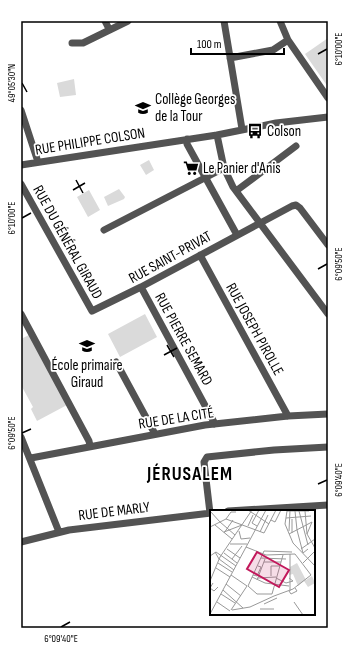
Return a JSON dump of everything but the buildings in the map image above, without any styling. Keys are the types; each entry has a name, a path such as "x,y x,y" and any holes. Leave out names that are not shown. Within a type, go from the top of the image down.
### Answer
{"street":[{"path":"104,21 109,29"},
{"path":"72,43 83,43 128,21"},
{"path":"224,21 242,129"},
{"path":"280,21 288,40 328,98"},
{"path":"230,58 274,50 288,40"},
{"path":"21,110 38,162"},
{"name":"RUE PHILIPPE COLSON","path":"21,165 187,140 276,123 328,117"},
{"path":"217,135 224,168 236,191 328,314"},
{"path":"187,140 187,144 237,235"},
{"path":"236,191 296,146"},
{"path":"104,230 224,168"},
{"name":"RUE DU GÉNÉRAL GIRAUD","path":"21,184 92,312"},
{"name":"RUE SAINT-PRIVAT","path":"92,312 292,206 296,205 328,245"},
{"name":"RUE JOSEPH PIROLLE","path":"200,255 288,416"},
{"name":"RUE PIERRE SEMARD","path":"141,287 215,424"},
{"path":"21,314 89,441 90,446"},
{"path":"116,362 155,434"},
{"name":"RUE DE LA CITÉ","path":"31,458 215,424 288,416 328,414"},
{"path":"21,436 60,532"},
{"path":"210,513 204,462 207,458 274,450 328,447"},
{"path":"245,510 328,505"},
{"name":"RUE DE MARLY","path":"21,542 60,532 210,513"}],"shaded area":[{"path":"328,38 328,87 305,54"},
{"path":"74,79 76,95 60,97 57,83"},
{"path":"149,160 154,170 146,175 140,165"},
{"path":"119,189 125,197 124,199 108,206 104,197"},
{"path":"89,190 100,210 88,217 77,197"},
{"path":"145,314 157,337 120,357 108,334"},
{"path":"29,335 67,405 37,421 31,409 33,407 21,385 21,339"}],"place":[{"name":"Collège Georges de la Tour","path":"143,108"},
{"name":"Colson","path":"255,131"},
{"name":"Le Panier d'Anis","path":"191,168"},
{"name":"École primaire Giraud","path":"87,346"}],"district":[{"name":"JÉRUSALEM","path":"190,473"}]}
